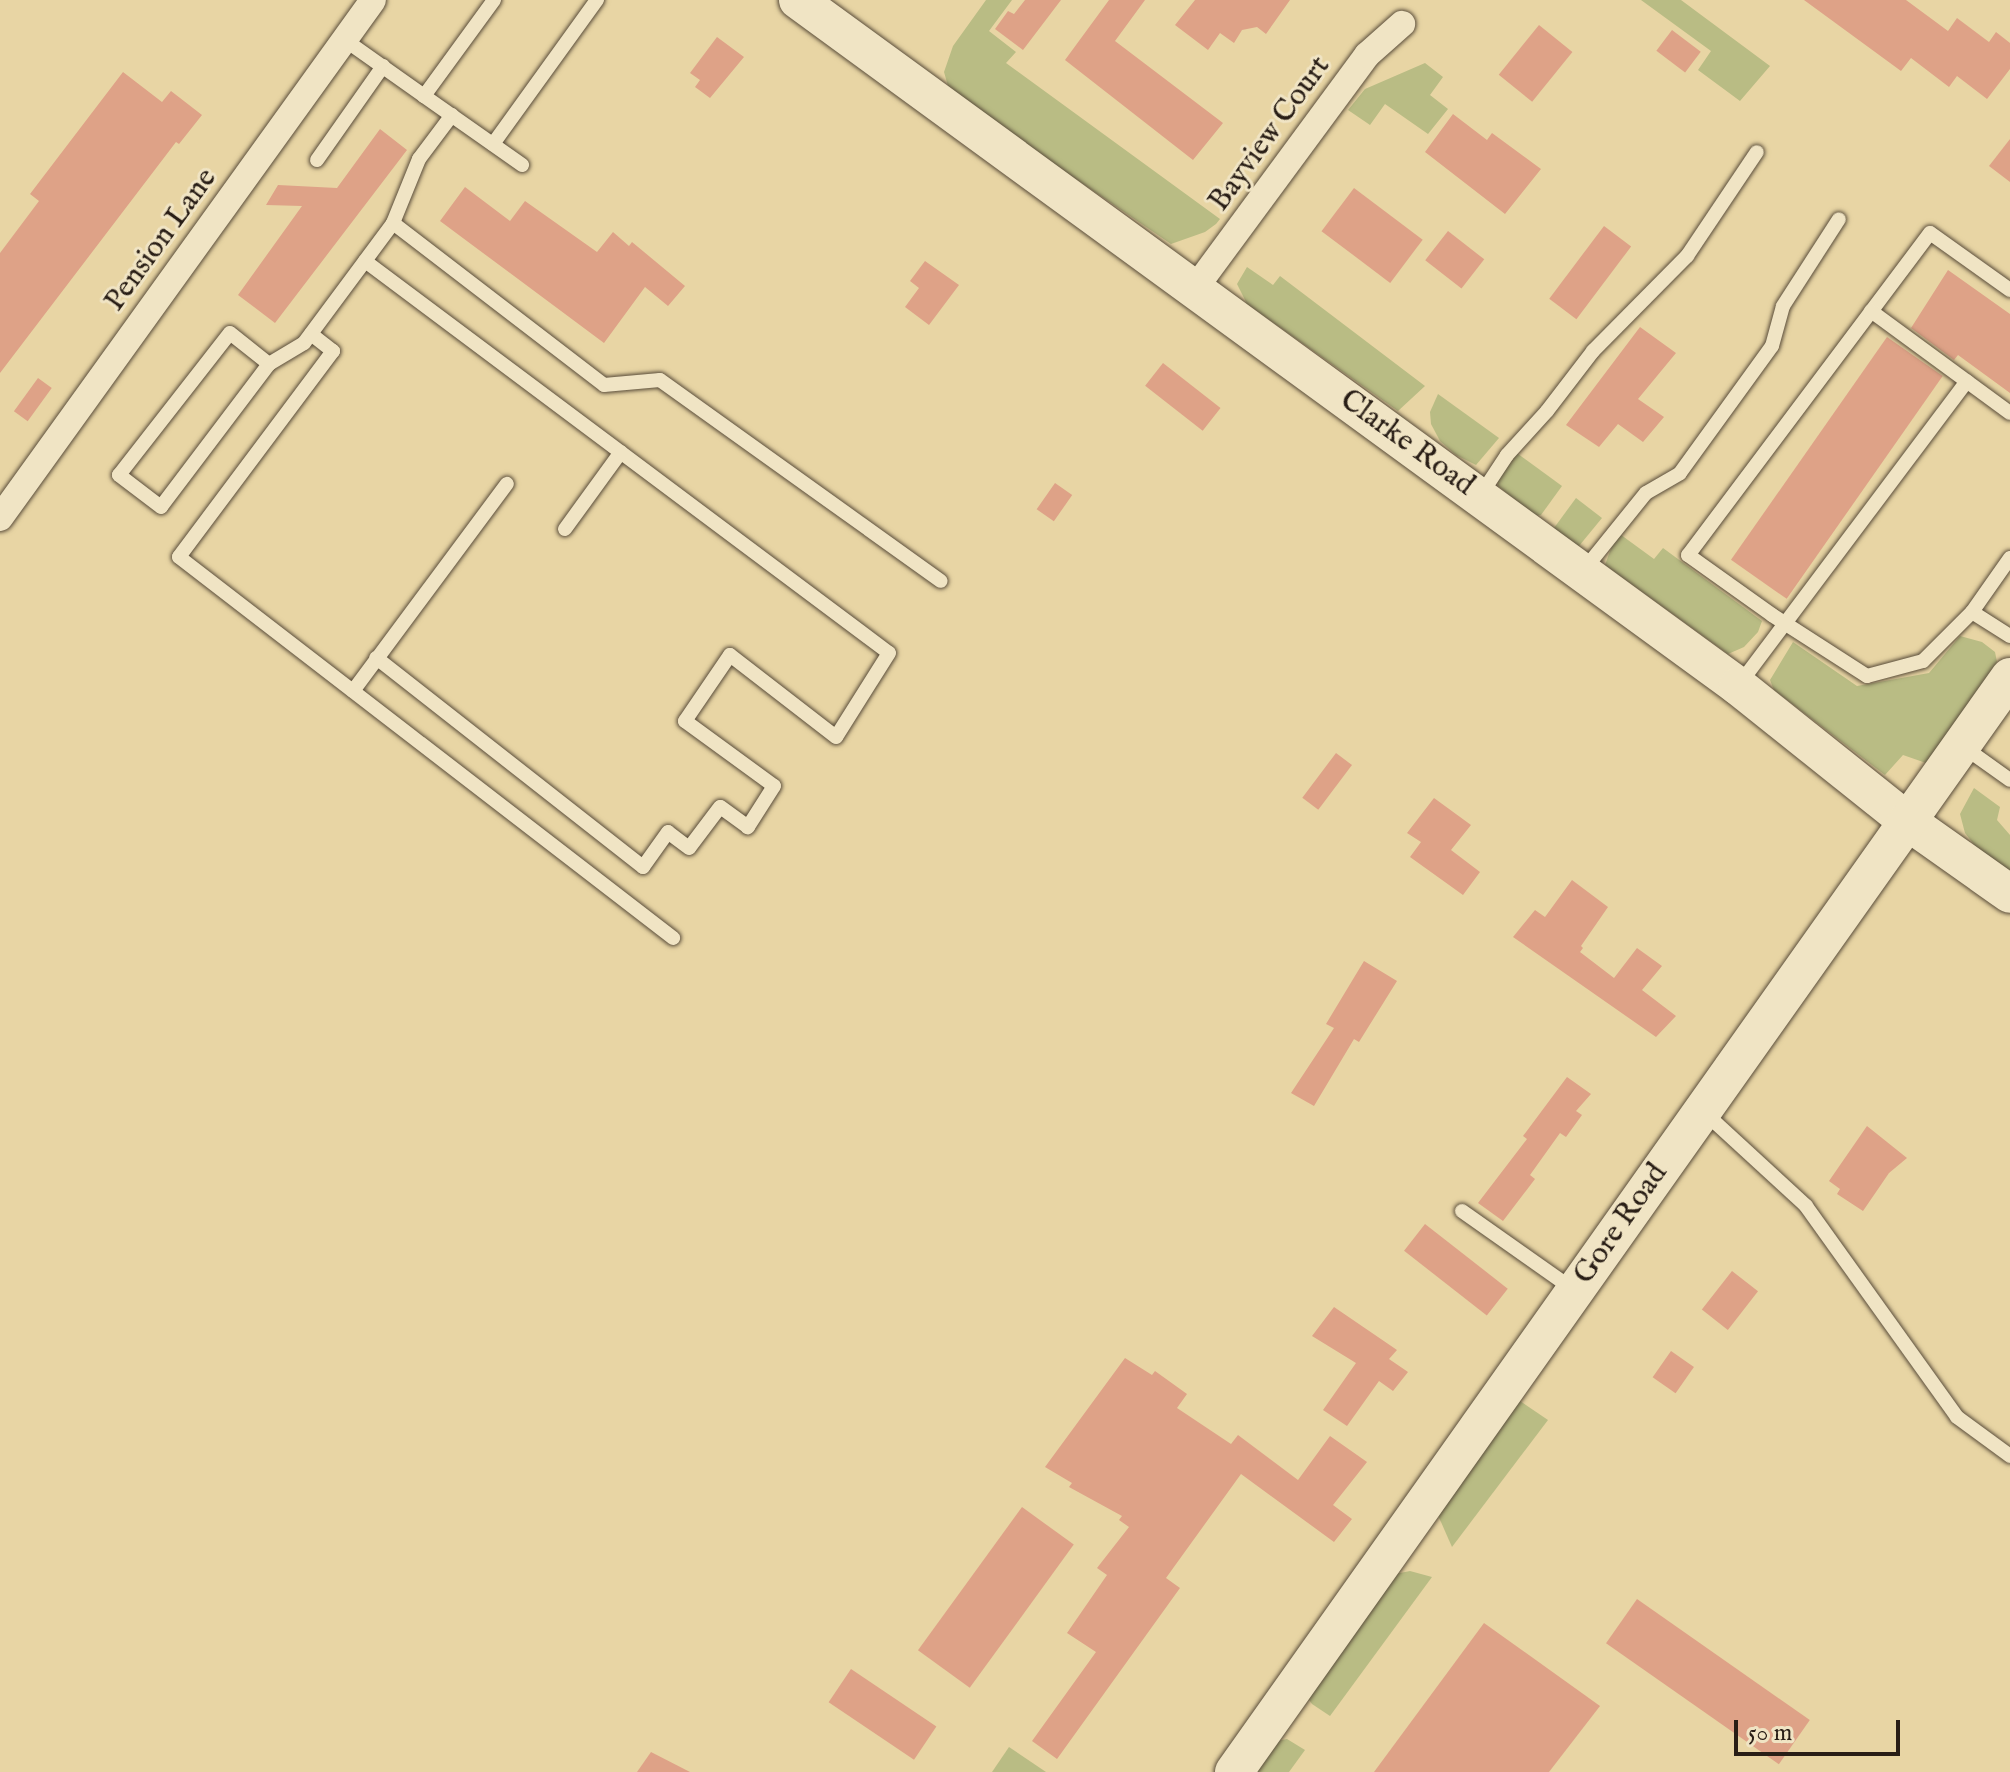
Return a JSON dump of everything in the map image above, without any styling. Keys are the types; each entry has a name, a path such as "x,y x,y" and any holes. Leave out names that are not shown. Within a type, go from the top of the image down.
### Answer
{"main road":[{"name":"Clarke Road","path":"798,0 1196,287 1738,686 1907,821 2010,894"},
{"name":"Gore Road","path":"1234,1772 1961,745 2006,693"}],"street":[{"name":"Pension Lane","path":"0,518 373,0"},
{"name":"Bayview Court","path":"1196,287 1367,55 1402,24"}],"lane":[{"path":"424,96 494,0"},
{"path":"493,144 597,0"},
{"path":"345,40 522,165"},
{"path":"317,160 383,66"},
{"path":"269,364 230,333 119,475 161,507 269,364 304,343 311,334 393,223 419,159 452,115"},
{"path":"1480,496 1507,455 1547,411 1593,351 1687,256 1757,152"},
{"path":"1582,572 1646,493 1680,473 1772,346 1783,306 1839,219"},
{"path":"393,223 604,385 660,380 941,581"},
{"path":"2010,290 1930,233 1688,555 1784,623 1867,676 1923,661 1972,612 2010,558"},
{"path":"365,261 889,653 836,737 730,655 685,721 774,786 748,827 720,807 689,848 668,832 643,867 376,658"},
{"path":"1871,311 2010,413"},
{"path":"311,334 333,351 179,557 673,938"},
{"path":"1738,686 1967,381"},
{"path":"565,529 621,452"},
{"path":"353,691 507,484"},
{"path":"1972,612 2010,636"},
{"path":"1961,745 2010,780"},
{"path":"1702,1110 1806,1206 1957,1417 2010,1456"},
{"path":"1462,1211 1574,1291"}],"green space":[{"path":"986,0 1012,0 989,31 1016,52 1006,63 1220,219 1216,224 1205,232 1171,244 950,93 944,72 953,46"},
{"path":"1641,0 1681,0 1770,66 1740,101 1698,70 1711,51"},
{"path":"1425,63 1443,77 1430,95 1448,109 1428,134 1385,104 1370,125 1348,110 1365,89"},
{"path":"1247,267 1273,285 1280,276 1425,386 1398,411 1247,304 1237,284"},
{"path":"1438,394 1499,438 1476,465 1456,455 1440,441 1431,424 1430,412"},
{"path":"1514,451 1562,486 1541,515 1535,516 1498,486 1498,475"},
{"path":"1576,498 1602,518 1579,546 1556,534 1554,528"},
{"path":"1617,532 1654,559 1663,548 1762,621 1758,632 1744,647 1728,654 1605,565"},
{"path":"1960,636 1982,642 1995,652 1997,662 1926,763 1903,755 1885,775 1774,690 1770,680 1793,642 1857,686 1929,673"},
{"path":"1974,788 2000,807 1997,820 2010,835 2010,871 1976,847 1965,833 1960,814"},
{"path":"1520,1401 1548,1420 1452,1547 1437,1513"},
{"path":"1410,1571 1432,1577 1330,1716 1307,1697 1395,1574"},
{"path":"1287,1739 1305,1750 1289,1772 1254,1772 1277,1741"},
{"path":"1009,1747 1046,1772 992,1772"}],"building":[{"path":"1025,0 1061,0 1023,50 995,29 1008,11 1014,14"},
{"path":"1109,0 1145,0 1115,41 1223,123 1193,160 1065,60"},
{"path":"1195,0 1290,0 1266,34 1257,27 1242,30 1234,43 1220,33 1208,50 1175,25"},
{"path":"1804,0 1906,0 1948,31 1957,18 1989,42 1996,32 2010,43 2010,69 1987,99 1957,76 1949,87 1911,58 1901,71"},
{"path":"1539,25 1572,52 1532,102 1499,75"},
{"path":"1672,30 1701,52 1685,72 1656,51"},
{"path":"717,37 744,57 710,98 695,87 700,80 690,73"},
{"path":"123,72 162,102 171,91 202,115 179,144 176,142 0,373 0,253 39,201 30,194"},
{"path":"1453,114 1487,140 1492,133 1541,169 1505,214 1425,152"},
{"path":"380,129 407,150 275,323 238,295 302,206 266,205 278,185 337,188"},
{"path":"2010,139 2010,182 1989,166"},
{"path":"465,187 510,221 525,201 597,252 613,232 629,246 632,242 685,286 668,306 645,287 604,343 440,221"},
{"path":"1354,188 1423,240 1390,283 1322,231"},
{"path":"1604,226 1631,246 1576,319 1549,299"},
{"path":"1448,231 1484,259 1461,288 1425,260"},
{"path":"925,261 959,285 929,325 905,307 919,288 910,281"},
{"path":"1948,270 2010,314 2010,393 1958,355 1954,360 1911,328"},
{"path":"1640,327 1676,353 1638,399 1664,417 1643,442 1618,424 1599,447 1566,425"},
{"path":"1887,337 1943,376 1787,599 1731,560"},
{"path":"1163,363 1221,408 1203,431 1145,386"},
{"path":"38,378 52,388 28,421 14,411"},
{"path":"1055,483 1072,495 1054,521 1037,509"},
{"path":"1336,753 1352,765 1318,810 1302,798"},
{"path":"1434,798 1471,825 1451,850 1480,872 1463,895 1410,857 1421,842 1407,833"},
{"path":"1572,880 1608,907 1580,952 1614,978 1637,948 1662,966 1642,990 1676,1016 1656,1037 1513,937 1535,910 1545,917"},
{"path":"1364,961 1397,981 1359,1042 1354,1039 1314,1106 1291,1093 1334,1028 1326,1024"},
{"path":"1567,1077 1591,1094 1576,1111 1582,1115 1566,1137 1560,1133 1530,1175 1535,1179 1503,1221 1478,1203 1527,1139 1523,1136"},
{"path":"1867,1126 1907,1158 1889,1173 1863,1211 1837,1194 1840,1189 1829,1181"},
{"path":"1425,1224 1508,1289 1487,1315 1404,1251"},
{"path":"1732,1271 1758,1291 1728,1330 1702,1310"},
{"path":"1334,1307 1397,1350 1389,1359 1408,1372 1393,1391 1379,1381 1347,1426 1323,1410 1356,1363 1312,1336"},
{"path":"1671,1351 1694,1367 1676,1393 1653,1377"},
{"path":"1125,1358 1152,1375 1155,1371 1187,1394 1177,1408 1231,1444 1238,1435 1298,1480 1330,1436 1367,1462 1333,1505 1352,1519 1334,1542 1241,1474 1166,1578 1180,1588 1057,1759 1032,1741 1096,1652 1067,1633 1107,1575 1097,1568 1129,1527 1119,1520 1122,1516 1069,1487 1072,1483 1045,1467"},
{"path":"1022,1507 1074,1545 970,1688 918,1650"},
{"path":"1637,1599 1810,1720 1779,1764 1606,1643"},
{"path":"1484,1623 1600,1706 1549,1772 1374,1772"},
{"path":"851,1669 936,1727 914,1760 829,1702"},
{"path":"651,1752 690,1772 637,1772"}]}
